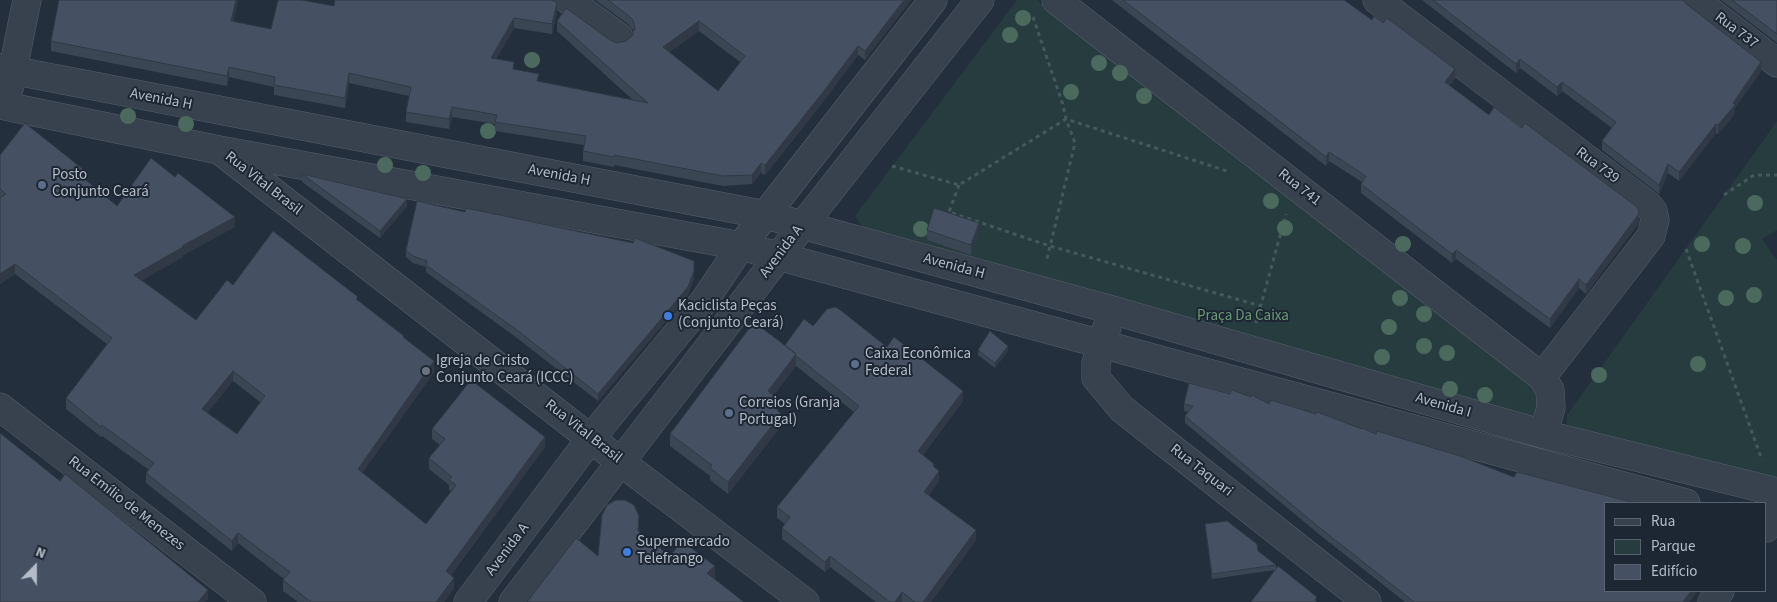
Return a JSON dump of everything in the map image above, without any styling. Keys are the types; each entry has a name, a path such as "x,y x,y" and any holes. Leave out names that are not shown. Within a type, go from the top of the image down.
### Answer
{"street":[{"path":"27,0 6,69 2,106 219,150 741,246 1102,344"},
{"path":"568,0 620,37"},
{"name":"Avenida A","path":"513,602 622,463 802,226 980,0"},
{"name":"Rua 741","path":"1056,0 1542,377"},
{"name":"Rua 739","path":"1377,0 1648,205 1653,211 1655,220 1651,236 1542,377"},
{"name":"Rua 737","path":"1695,0 1777,63"},
{"name":"Avenida A","path":"468,602 591,438 704,301 741,246 766,216 923,4"},
{"name":"Avenida H","path":"6,69 766,216 1112,310"},
{"name":"Rua Vital Brasil","path":"219,150 622,463 805,602"},
{"name":"Rua Taquari","path":"1112,310 1096,363 1096,378 1122,409 1367,602"},
{"name":"Avenida I","path":"1112,310 1543,434 1777,493"},
{"name":"Avenida I","path":"1102,344 1682,502"},
{"path":"1542,377 1550,390 1551,408 1543,434"},
{"name":"Rua Emílio de Menezes","path":"0,407 252,602"},
{"path":"1769,526 1777,493"}],"path":[{"path":"1030,9 1075,143 1046,265"},
{"path":"1230,172 1066,119 959,185 949,212 1050,246 1261,306"},
{"path":"892,166 959,185"},
{"path":"1724,196 1754,175 1777,175"},
{"path":"1255,330 1294,184"},
{"path":"1686,249 1764,467"}],"green space":[{"name":"Praça Da Caixa","path":"1017,0 1037,0 1547,396 1525,426 866,233 855,216"},
{"path":"1777,121 1777,230 1762,239 1777,260 1777,487 1566,429 1567,415"}],"building":[{"path":"59,0 236,0 231,21 271,29 278,0 302,0 334,6 335,0 552,0 557,3 552,24 514,18 491,58 514,62 513,69 539,74 537,81 648,103 557,21 566,8 617,43 626,41 632,36 635,28 633,20 608,0 904,0 865,51 858,46 765,165 761,163 752,175 723,176 614,155 614,157 583,151 586,136 495,122 497,115 452,107 449,119 406,112 411,87 349,73 345,98 274,85 275,77 229,67 227,76 51,41","holes":["699,21 745,56 718,91 663,47"]},
{"path":"1123,0 1344,0 1372,20 1374,16 1383,23 1387,18 1455,69 1445,82 1489,115 1494,107 1522,128 1525,123 1637,207 1638,215 1586,285 1579,279 1550,319 1456,250 1452,254 1361,184 1366,176 1329,152 1326,157"},
{"path":"1433,0 1683,0 1761,62 1733,103 1735,105 1718,125 1716,124 1679,172 1668,164 1659,185 1602,141 1616,122 1562,82 1557,87 1520,59 1516,64"},
{"path":"1732,0 1777,0 1777,34"},
{"path":"25,123 84,170 80,175 117,206 151,158 175,177 178,173 235,217 134,275 196,320 227,280 233,285 273,231 358,297 356,299 434,361 358,469 426,524 456,485 449,480 452,477 429,458 445,439 432,429 471,380 545,437 446,571 454,578 436,602 311,602 283,580 290,572 238,533 232,541 146,473 154,463 102,425 101,427 66,398 112,338 15,264 0,274 0,198 6,194 0,189 0,155","holes":["233,371 265,396 237,434 202,409"]},
{"path":"302,174 407,199 380,231"},
{"path":"417,201 465,212 466,208 633,243 635,238 694,261 694,271 688,287 598,394 517,330 426,265 427,261 413,256 406,250"},
{"path":"934,208 979,223 971,245 927,230"},
{"path":"835,307 887,347 894,337 963,391 918,451 934,464 933,466 939,471 924,492 976,530 923,602 915,602 902,592 895,602 890,602 830,556 825,562 782,528 790,517 777,507 859,406 785,345 804,319 813,326 827,309"},
{"path":"754,322 796,354 768,391 776,398 772,404 781,414 728,482 710,468 712,465 670,434"},
{"path":"990,331 1008,346 995,363 978,350"},
{"path":"1189,383 1230,394 1232,390 1251,397 1252,395 1269,404 1271,400 1316,414 1317,412 1376,434 1377,431 1460,456 1514,477 1517,472 1631,502 1604,502 1604,592 1690,592 1683,602 1414,602 1320,528 1185,416 1193,406 1184,404"},
{"path":"0,433 60,481 65,474 208,590 198,602 0,602"},
{"path":"616,500 625,500 634,505 639,516 638,531 670,556 682,541 715,566 707,573 744,602 527,602 576,538 598,556 602,515 607,505"},
{"path":"1227,521 1257,544 1258,551 1276,565 1212,574 1205,524"},
{"path":"1278,566 1317,597 1315,600 1317,602 1251,602"}],"place":[{"name":"Posto Conjunto Ceará","path":"42,185"},
{"name":"Kaciclista Peças (Conjunto Ceará)","path":"668,316"},
{"name":"Caixa Econômica Federal","path":"855,364"},
{"name":"Igreja de Cristo Conjunto Ceará (ICCC)","path":"426,371"},
{"name":"Correios (Granja Portugal)","path":"729,413"},
{"name":"Supermercado Telefrango","path":"627,552"}]}
